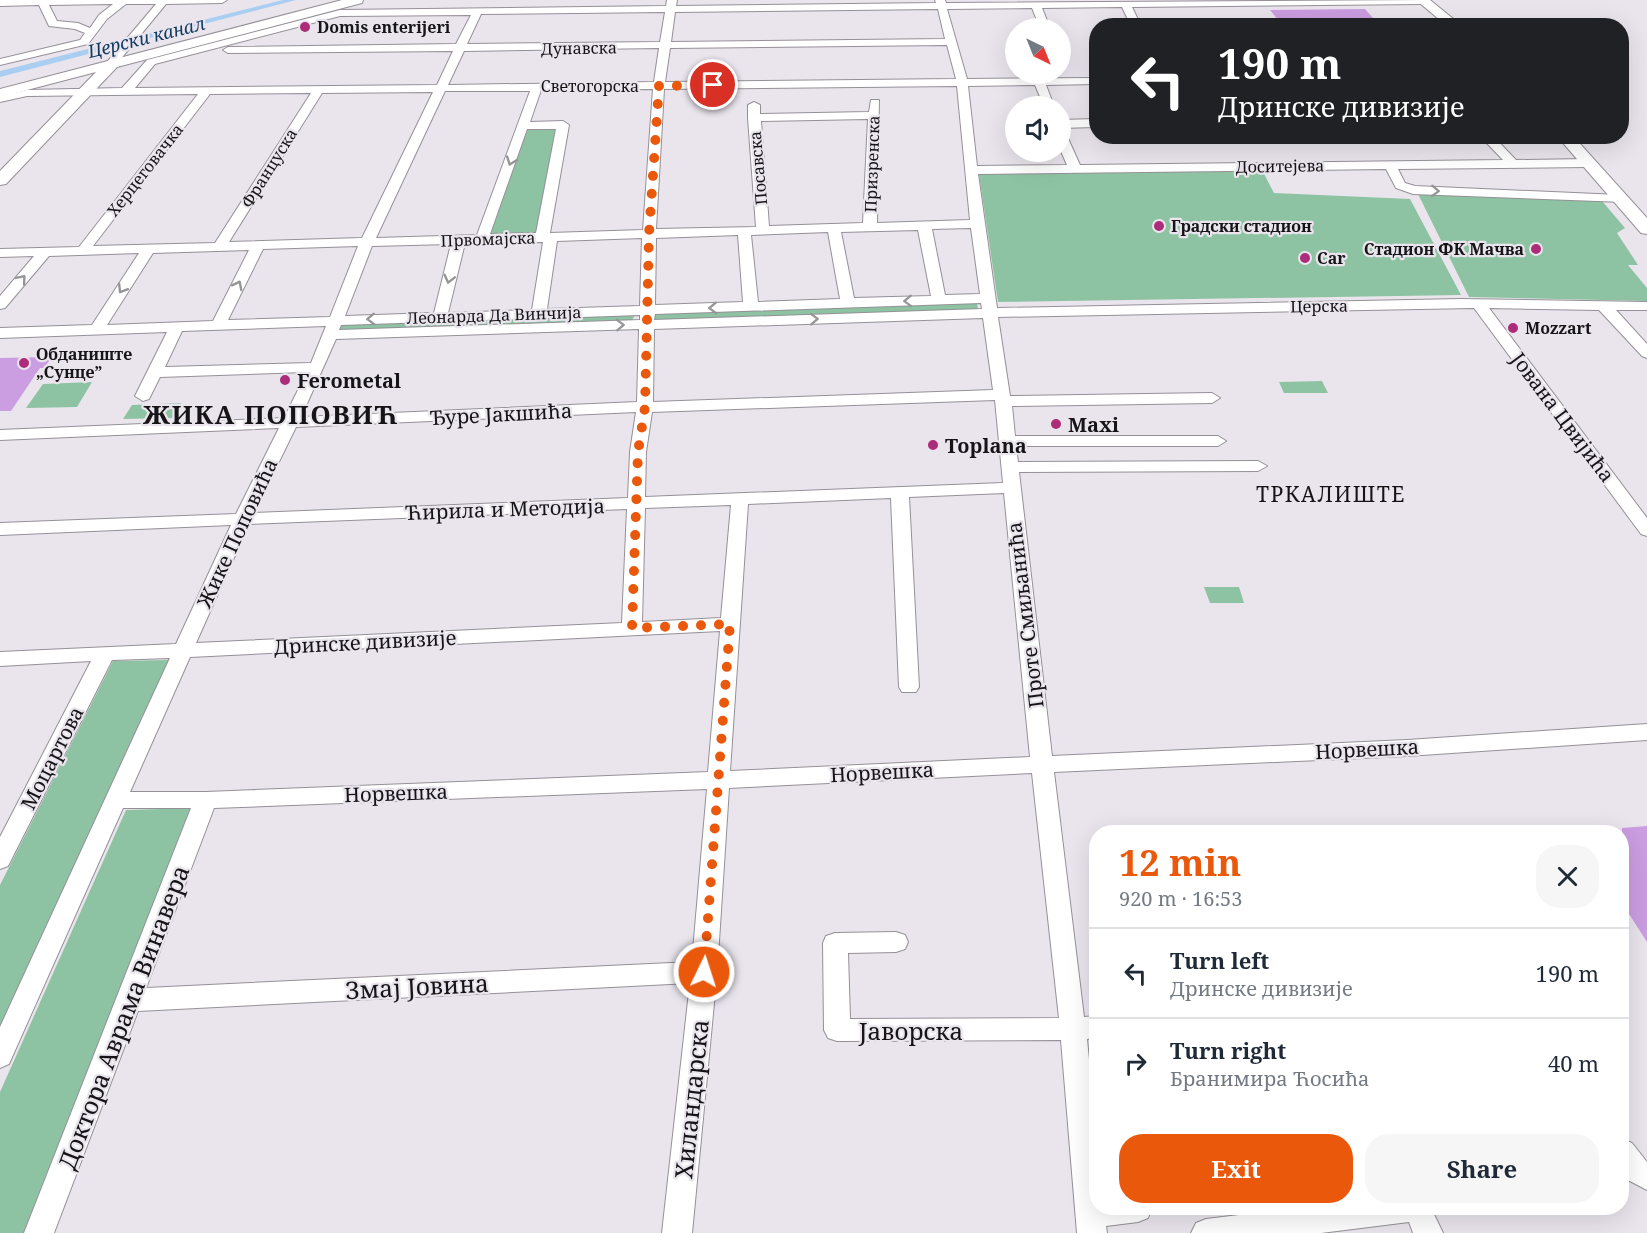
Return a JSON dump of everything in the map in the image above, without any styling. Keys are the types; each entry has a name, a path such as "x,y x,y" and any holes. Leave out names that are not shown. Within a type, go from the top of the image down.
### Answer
{"main road":[{"path":"0,93 357,0"},
{"path":"1422,0 1446,18"},
{"path":"121,51 129,54 157,52"},
{"path":"0,180 111,64"},
{"path":"45,81 78,80 86,90"},
{"path":"1571,144 1647,229"}],"street":[{"path":"0,3 222,0"},
{"path":"126,91 151,62 340,13 477,12 672,4 1036,5 1422,0"},
{"path":"0,63 80,44 88,40 91,31 103,17 124,1"},
{"path":"111,64 164,1"},
{"path":"42,2 53,24 78,26 81,30 91,31"},
{"name":"Проте Смиљанића","path":"940,3 962,82 976,224 1002,398 1010,488 1042,764 1085,1028 1089,1159"},
{"path":"632,628 638,452 645,407 649,234 659,86 672,4"},
{"path":"1125,4 1132,18"},
{"path":"1036,5 1041,18"},
{"name":"Жике Поповића","path":"0,1056 242,519 317,368 368,242 477,12"},
{"name":"Дунавска","path":"207,48 219,50 458,50 951,42"},
{"name":"Светогорска","path":"0,99 27,93 86,90 318,90 1005,81"},
{"name":"Светогорска","path":"1071,81 1089,81"},
{"path":"482,239 537,86"},
{"name":"Херцеговачка","path":"83,250 207,90"},
{"name":"Француска","path":"220,246 318,90"},
{"name":"Призренска","path":"754,112 874,108 870,227"},
{"name":"Посавска","path":"754,112 763,230"},
{"path":"1071,124 1089,123"},
{"path":"524,126 563,125 539,314"},
{"path":"1495,144 1556,196"},
{"path":"1071,160 1075,169"},
{"name":"Доситејева","path":"971,170 1588,163"},
{"path":"1390,165 1400,185 1409,189 1619,199"},
{"name":"Првомајска","path":"0,253 976,224"},
{"path":"924,225 939,300"},
{"path":"834,228 848,303"},
{"path":"744,231 752,306"},
{"path":"440,317 459,240"},
{"path":"218,325 258,246"},
{"path":"97,329 148,249"},
{"path":"0,305 45,252"},
{"name":"Леонарда Да Винчија","path":"333,328 440,317 539,314 647,317 752,306 939,300 989,306"},
{"name":"Церска","path":"989,306 1479,304 1647,306"},
{"name":"Јована Цвијића","path":"1479,304 1647,530"},
{"name":"Леонарда Да Винчија","path":"0,333 218,325 333,328 989,306"},
{"path":"1604,306 1647,353"},
{"path":"143,396 177,326"},
{"path":"155,372 317,368"},
{"name":"Ђуре Јакшића","path":"0,435 645,407 1002,398 1212,398"},
{"path":"1006,441 1218,441"},
{"path":"1008,467 1258,466"},
{"name":"Ћирила и Методија","path":"0,529 1010,488"},
{"path":"900,492 909,687"},
{"name":"Хиландарска","path":"677,1233 704,972 740,499"},
{"name":"Дринске дивизије","path":"0,660 730,624"},
{"name":"Моцартова","path":"0,860 104,656"},
{"name":"Норвешка","path":"116,800 206,800 717,780 1407,748 1647,732"},
{"name":"Доктора Аврама Винавера","path":"39,1233 206,800"},
{"name":"Јаворска","path":"896,942 835,943 837,1030 1085,1028"},
{"name":"Змај Јовина","path":"130,1000 704,972"},
{"path":"1629,1163 1632,1168 1647,1177"},
{"path":"1091,1224 1117,1215"},
{"path":"1206,1233 1353,1215"},
{"path":"1420,1215 1428,1233"}],"green space":[{"path":"557,127 539,233 489,236 524,130"},
{"path":"1261,168 1274,193 1410,199 1461,295 998,302 979,174"},
{"name":"Стадион ФК Мачва","path":"1417,192 1602,201 1625,228 1617,233 1638,265 1628,265 1647,288 1647,301 1469,297"},
{"path":"977,303 978,309 654,322 652,314"},
{"path":"635,315 631,322 341,332 337,327 340,324"},
{"path":"1322,381 1328,393 1284,393 1279,382"},
{"path":"92,382 77,407 26,408 43,384"},
{"path":"181,403 173,418 123,419 132,405"},
{"path":"1204,587 1239,587 1244,603 1210,603"},
{"path":"169,660 0,1026 0,885 113,661"},
{"path":"195,808 27,1233 0,1233 0,1092 126,810"}],"building":[{"path":"1365,9 1373,18 1276,18 1270,10"},
{"path":"52,357 44,368 40,368 11,411 0,411 0,358"},
{"path":"1647,826 1647,942 1629,914 1629,827"}],"waterway":[{"name":"Церски канал","path":"0,74 292,0"}],"place":[{"name":"Domis enterijeri","path":"305,27"},
{"name":"Градски стадион","path":"1159,226"},
{"name":"Стадион ФК Мачва","path":"1536,249"},
{"name":"Car","path":"1305,258"},
{"name":"Mozzart","path":"1513,328"},
{"name":"Обданиште „Сунце”","path":"24,363"},
{"name":"Ferometal","path":"285,380"},
{"name":"Maxi","path":"1056,424"},
{"name":"Toplana","path":"933,445"}],"district":[{"name":"ЖИКА ПОПОВИЋ","path":"271,414"},
{"name":"ТРКАЛИШТЕ","path":"1331,494"}],"route":[{"path":"704,972 730,624 632,628 638,452 645,407 649,234 659,86 713,85"}]}
